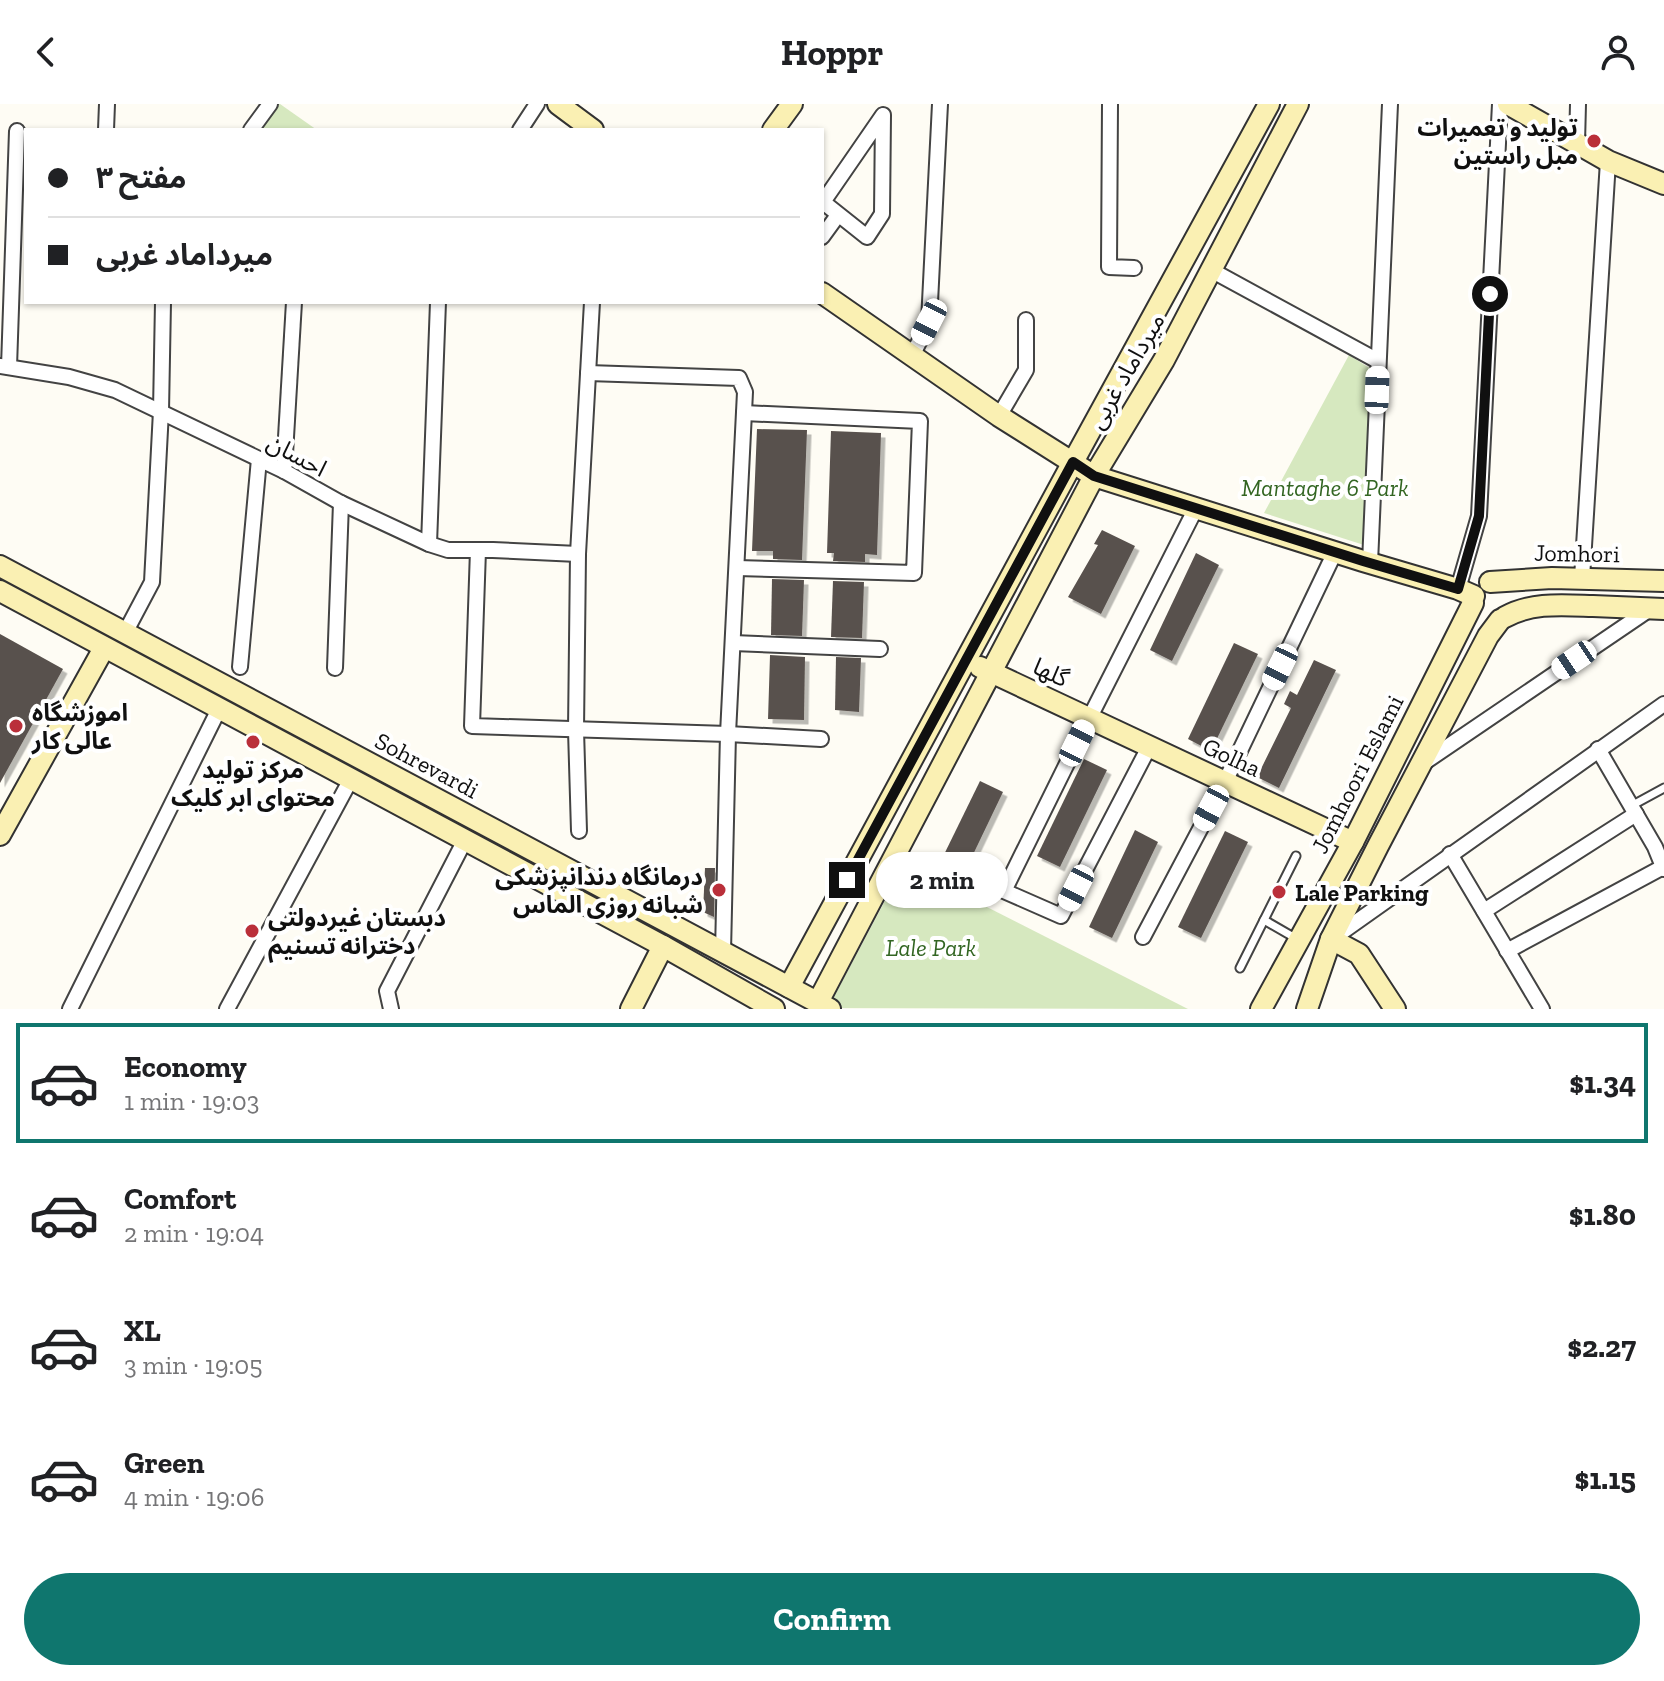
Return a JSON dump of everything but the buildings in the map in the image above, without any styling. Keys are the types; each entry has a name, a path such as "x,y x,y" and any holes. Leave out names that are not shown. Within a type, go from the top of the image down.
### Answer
{"street":[{"path":"106,128 107,104"},
{"path":"252,128 270,104"},
{"path":"521,128 537,104"},
{"path":"558,104 590,128"},
{"path":"774,128 792,104"},
{"path":"912,356 929,322 940,104"},
{"path":"1110,104 1109,267 1134,268"},
{"name":"میرداماد غربی","path":"789,987 1269,104"},
{"name":"میرداماد غربی","path":"824,1006 1094,476 1164,360 1298,104"},
{"path":"1370,563 1390,104"},
{"path":"1500,104 1479,516 1468,596 1474,609 1488,621 1528,607 1554,605 1657,609"},
{"path":"1508,104 1608,161 1664,184"},
{"path":"1577,143 1578,104"},
{"path":"824,201 883,115 882,214 867,237 824,203"},
{"path":"0,130 21,132 5,367"},
{"path":"1582,578 1608,161"},
{"path":"824,234 838,215"},
{"path":"1211,270 1378,361"},
{"path":"824,294 999,416 1094,476 1468,596"},
{"path":"125,633 152,582 163,304"},
{"path":"284,471 294,304"},
{"path":"429,544 438,304"},
{"path":"579,831 576,730 578,554 592,304"},
{"path":"999,416 1026,370 1026,320"},
{"name":"احسان","path":"5,367 69,377 115,390 429,544 448,550 578,554"},
{"path":"588,373 739,378 745,392 728,734 723,952"},
{"path":"737,568 914,573 920,421 744,413"},
{"path":"240,667 259,459"},
{"path":"335,668 341,503"},
{"path":"1149,747 1061,916 1004,891 1196,508"},
{"path":"478,550 472,726 821,739"},
{"path":"1143,937 1225,782 1335,552"},
{"name":"Sohrevardi","path":"0,566 824,1006"},
{"name":"Jomhori","path":"1490,582 1533,578 1664,581"},
{"path":"1307,1009 1331,939 1378,846 1488,636 1511,606 1510,594 1502,585 1490,582 1468,596"},
{"name":"Sohrevardi","path":"0,591 663,946 774,1009"},
{"name":"Jomhoori Eslami","path":"1261,1009 1353,842 1468,596"},
{"path":"1422,764 1657,609"},
{"path":"733,643 880,649"},
{"path":"0,835 104,648"},
{"name":"گلها","path":"965,661 1089,719"},
{"path":"1331,939 1664,704"},
{"path":"70,1009 219,709"},
{"name":"Golha","path":"1089,719 1353,842"},
{"path":"1507,951 1664,868 1598,749"},
{"path":"227,1009 351,779"},
{"path":"1484,911 1634,810"},
{"path":"391,1009 387,991 465,840"},
{"path":"1450,854 1542,1009"},
{"path":"1331,939 1359,954 1395,1009"},
{"path":"631,1009 663,946"}],"lane":[{"path":"1634,810 1664,788"},
{"path":"1240,968 1296,856"},
{"path":"1264,920 1299,940"}],"green space":[{"path":"270,104 280,104 314,128 257,128"},
{"name":"Mantaghe 6 Park","path":"1349,355 1371,369 1364,545 1264,513"},
{"name":"Lale Park","path":"904,865 1188,1009 828,1008"}],"place":[{"name":"تولید و تعمیرات مبل راستین","path":"1594,141"},
{"name":"اموزشگاه عالی کار","path":"16,726"},
{"name":"مرکز تولید محتوای ابر کلیک","path":"253,742"},
{"name":"درمانگاه دندان‍‍پزشکی شبانه روزی الماس","path":"719,890"},
{"name":"Lale Parking","path":"1279,892"},
{"name":"دبستان غیردولتی دخترانه تسنیم","path":"252,931"}],"route":[{"path":"847,880 1073,462 1094,476 1458,589 1479,516 1490,294"}]}
